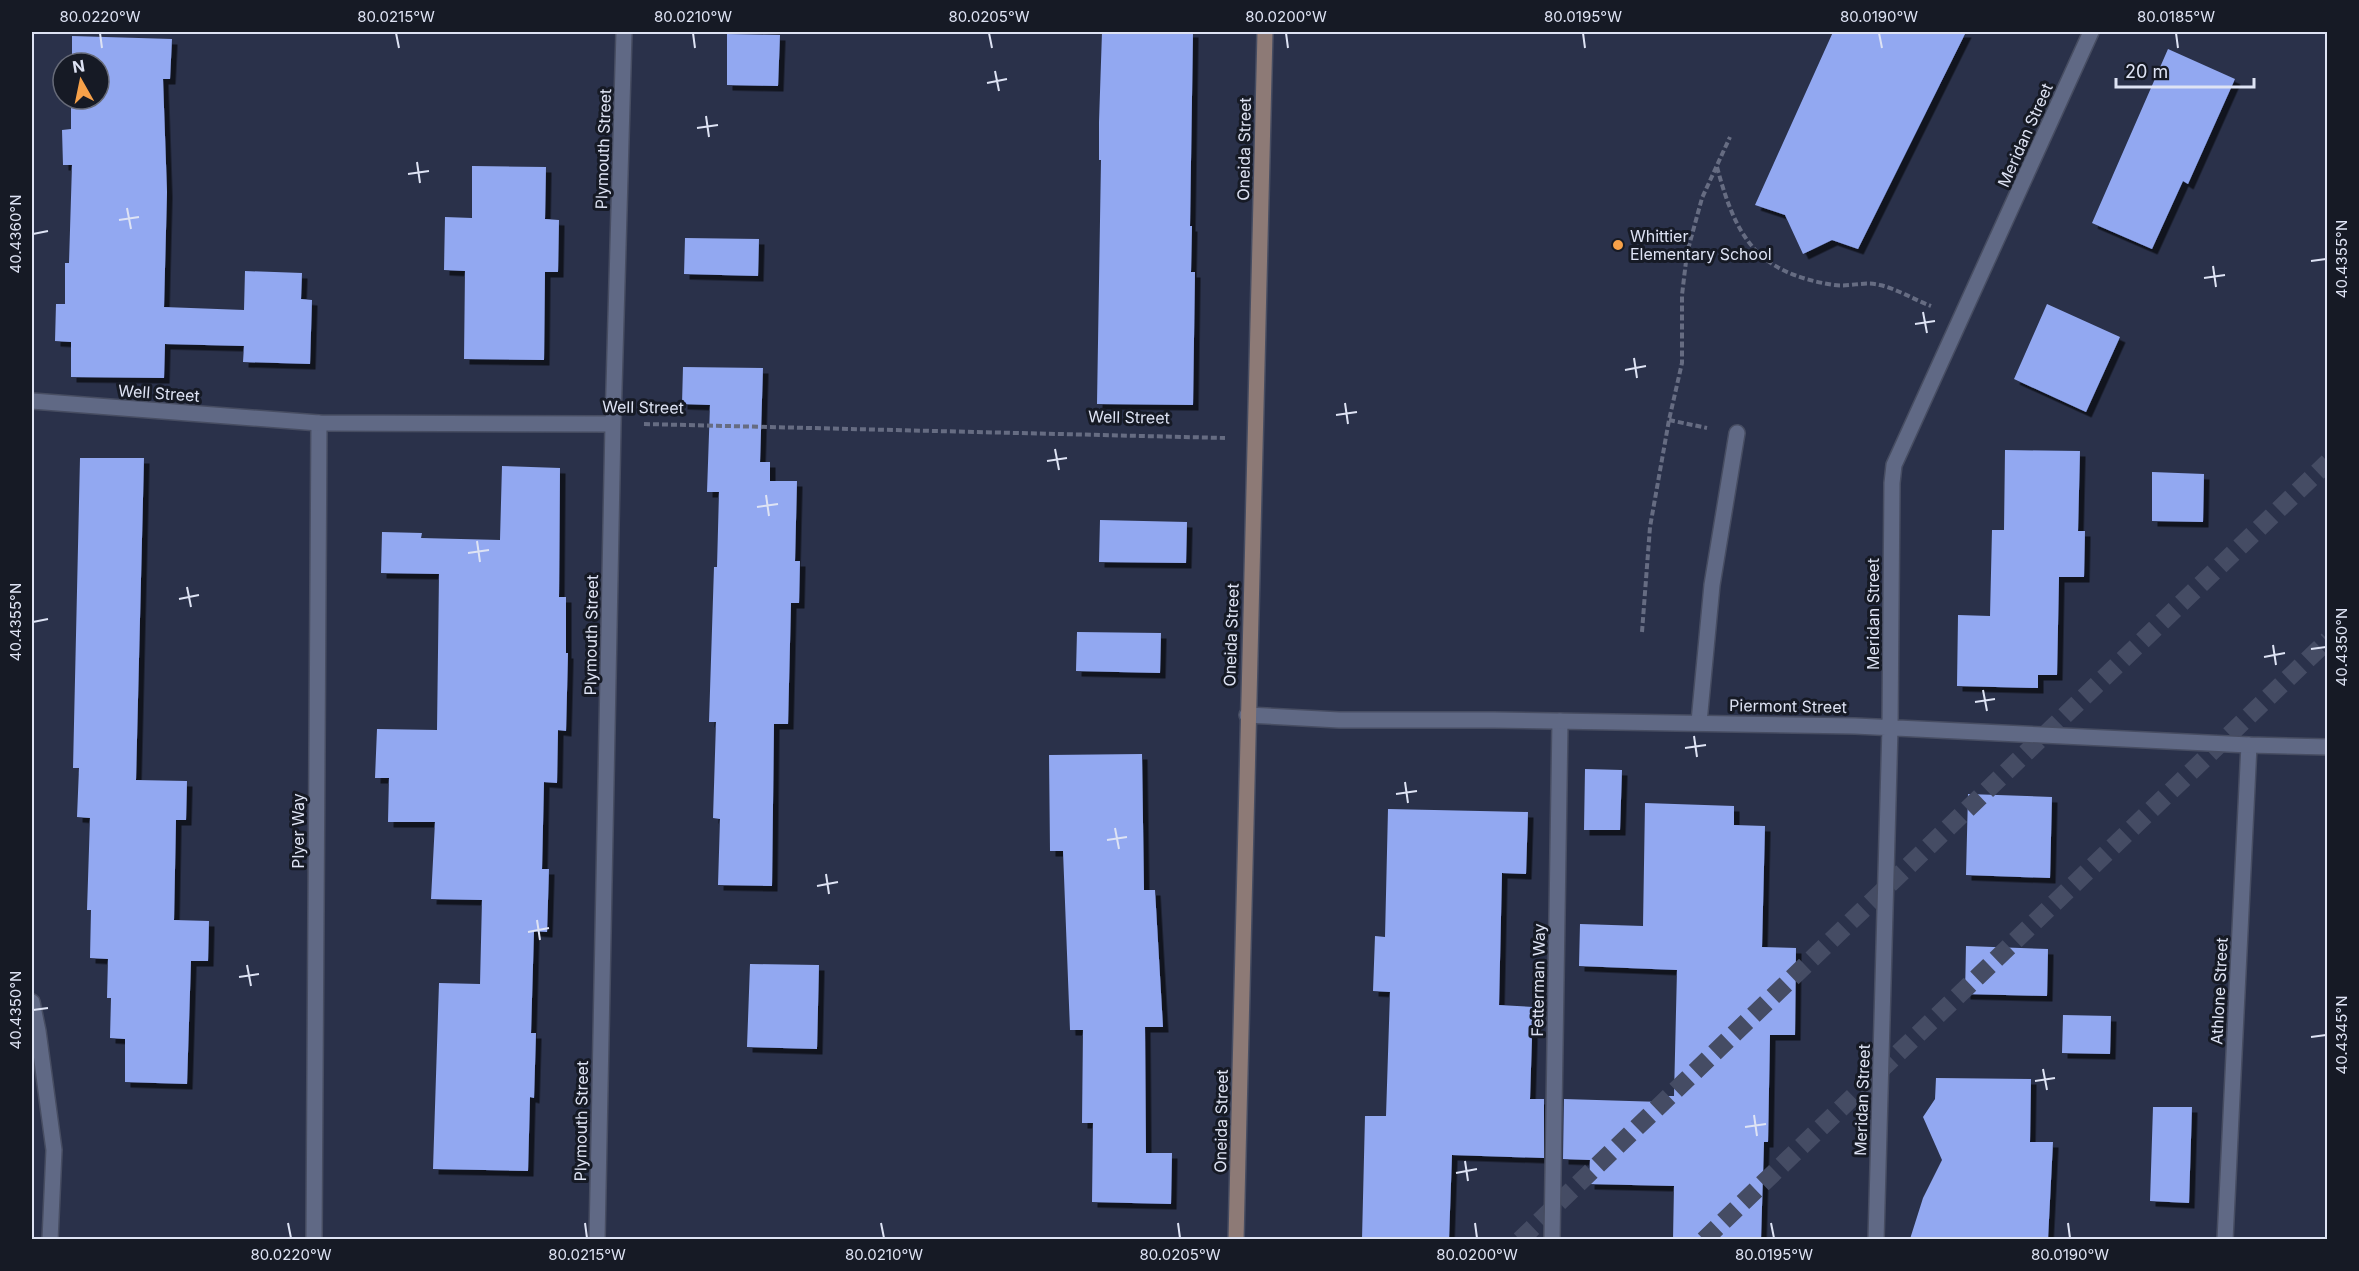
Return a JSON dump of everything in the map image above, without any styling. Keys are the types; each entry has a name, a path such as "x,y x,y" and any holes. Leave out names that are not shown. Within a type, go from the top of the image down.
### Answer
{"street":[{"name":"Plymouth Street","path":"597,1239 613,424 624,32"},
{"name":"Oneida Street","path":"1236,1239 1264,32"},
{"name":"Meridan Street","path":"1876,1239 1890,728 1894,465 2091,32"},
{"name":"Well Street","path":"32,401 319,423 613,424"},
{"name":"Plyer Way","path":"314,1239 319,423"},
{"path":"1699,722 1712,585 1737,433"},
{"name":"Piermont Street","path":"1247,715 1339,720 1699,722 2328,747"},
{"name":"Fetterman Way","path":"1552,1239 1560,721"},
{"name":"Athlone Street","path":"2225,1239 2250,745"},
{"path":"32,1002 34,1030 54,1149 50,1239"}],"path":[{"path":"1642,632 1650,527 1669,420 1682,363 1682,296 1688,253 1702,198 1730,137"},
{"path":"1716,166 1728,207 1747,242 1768,262 1796,277 1836,285 1879,284 1931,306"},
{"name":"Well Street","path":"613,424 1255,438"}],"building":[{"path":"1102,32 1193,32 1190,226 1192,226 1191,272 1195,272 1193,405 1097,404"},
{"path":"1833,32 1966,32 1858,249 1832,240 1803,254 1785,215 1755,205"},
{"path":"727,34 780,35 778,86 727,85"},
{"path":"72,36 172,39 170,79 163,79 167,192 164,307 244,310 245,271 302,273 301,299 312,300 310,364 243,362 244,346 165,344 164,378 71,377 71,342 55,341 56,304 65,304 65,263 69,263 72,165 63,165 62,130 71,129 71,111 111,111 111,51 72,51"},
{"path":"2168,49 2235,79 2188,184 2183,181 2152,249 2092,223"},
{"path":"472,166 546,167 545,219 559,220 558,272 545,272 544,360 464,359 465,271 444,270 445,217 472,218"},
{"path":"685,238 759,239 758,276 684,274"},
{"path":"2047,304 2120,337 2086,412 2014,379"},
{"path":"683,367 763,368 760,462 770,462 770,481 797,481 795,561 800,561 799,603 791,603 788,724 774,724 772,886 718,885 720,819 713,818 716,722 709,722 719,492 707,492 710,405 682,404"},
{"path":"2005,450 2080,451 2078,531 2085,531 2084,577 2059,577 2057,675 2038,675 2038,688 1957,686 1958,615 1990,616 1992,530 2004,530"},
{"path":"80,458 144,458 136,780 187,781 186,820 176,820 174,920 209,921 208,961 191,961 187,1084 125,1082 125,1039 110,1038 111,998 107,998 108,959 90,958 91,910 87,910 90,818 77,817 79,768 73,768"},
{"path":"502,466 560,468 559,597 566,597 566,653 568,653 566,731 558,730 557,783 544,782 542,869 549,869 547,932 534,931 531,1033 536,1033 534,1098 530,1097 528,1171 433,1169 439,983 480,984 482,900 431,899 435,822 388,822 389,778 375,778 377,729 437,730 439,574 381,573 382,532 422,533 421,538 500,540"},
{"path":"2152,472 2204,474 2203,522 2152,521"},
{"path":"1100,520 1187,522 1186,563 1099,562"},
{"path":"1077,632 1161,633 1160,673 1076,671"},
{"path":"1142,754 1144,890 1155,890 1163,1027 1145,1027 1146,1153 1172,1153 1171,1204 1092,1202 1093,1123 1082,1123 1083,1030 1070,1030 1063,851 1050,851 1049,755"},
{"path":"1585,769 1622,770 1620,830 1584,830"},
{"path":"1968,794 2052,797 2050,878 1966,875"},
{"path":"1645,803 1734,806 1734,825 1765,826 1762,947 1796,948 1795,1035 1770,1035 1768,1142 1764,1142 1761,1239 1673,1239 1674,1186 1589,1184 1590,1160 1563,1159 1564,1099 1662,1102 1663,1096 1674,1096 1677,970 1579,966 1580,924 1643,926"},
{"path":"1388,809 1528,812 1526,874 1502,873 1499,1005 1533,1007 1530,1099 1544,1099 1544,1158 1452,1155 1449,1239 1362,1239 1365,1116 1386,1116 1390,992 1373,991 1375,936 1385,937"},
{"path":"1966,946 2048,949 2047,996 1965,994"},
{"path":"750,964 819,965 817,1049 747,1047"},
{"path":"2063,1015 2111,1016 2110,1054 2062,1053"},
{"path":"1936,1078 2031,1079 2030,1142 2053,1142 2048,1239 1910,1239 1923,1198 1942,1160 1923,1117 1935,1099"},
{"path":"2153,1107 2192,1107 2189,1203 2150,1201"}],"tunnel":[{"path":"1520,1240 2328,462"},
{"path":"1704,1240 2328,640"}],"place":[{"name":"Whittier Elementary School","path":"1618,245"}]}
